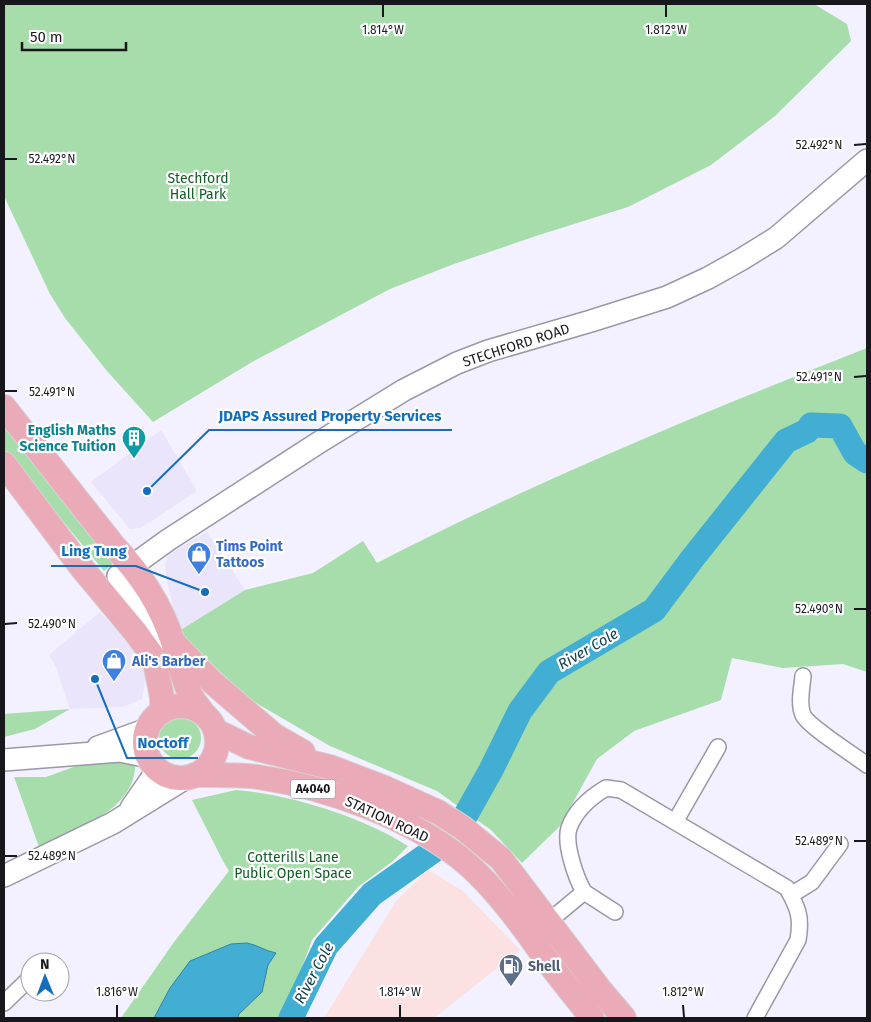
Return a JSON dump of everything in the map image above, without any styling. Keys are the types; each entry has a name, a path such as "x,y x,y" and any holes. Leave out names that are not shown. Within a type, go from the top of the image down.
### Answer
{"main road":[{"name":"STECHFORD ROAD","path":"154,658 150,637 134,607 123,592 118,575 168,540 404,390 457,363 488,351 667,297 708,278 776,238 867,160"},
{"path":"4,407 112,545 132,566 156,602 173,642 190,694 209,722 217,741 213,759 207,766 192,776 113,823 4,876"},
{"path":"4,464 82,568 136,633 154,658 162,697 146,743 154,763 127,815"},
{"path":"173,642 212,682 275,736 330,767"},
{"path":"81,754 155,720 178,706 196,709 209,722"},
{"name":"A4040","path":"209,722 249,747 330,767"},
{"path":"4,760 120,751 154,763 168,774 178,777 192,776"},
{"name":"STATION ROAD","path":"330,767 400,794 438,812 463,828 501,859 548,922"},
{"name":"STATION ROAD","path":"192,776 258,777 300,786 340,797 378,812 424,834 466,863 524,926 548,961 592,1018"},
{"name":"A4040","path":"548,922 624,1018"}],"street":[{"path":"803,676 800,705 804,716 813,726 867,764"},
{"path":"675,822 718,747"},
{"path":"615,912 584,892 575,874 569,850 569,829 576,814 591,798 606,788 621,790 720,847 786,888 798,908 800,926 798,940 755,1018"},
{"path":"791,896 812,882 840,844"},
{"path":"548,922 584,892"},
{"path":"4,1003 20,988"}],"shaded area":[{"path":"161,430 197,491 141,528 130,529 91,482"},
{"path":"207,532 245,590 179,631 165,565 168,555"},
{"path":"100,612 134,650 146,676 142,699 123,707 70,709 56,667 49,655"},
{"path":"428,870 463,891 520,950 434,1018 324,1018 396,901"}],"green space":[{"name":"Stechford Hall Park","path":"4,4 814,4 847,24 851,41 775,116 711,165 628,207 454,264 390,289 252,362 153,422 107,371 65,318 50,294 4,196"},
{"path":"867,348 867,672 843,664 783,668 732,658 721,700 634,731 597,759 560,826 522,863 491,830 437,791 330,746 246,697 179,631 245,590 313,573 363,541 377,563 497,504 619,449"},
{"path":"4,415 116,561 104,571 4,450"},
{"path":"70,709 35,729 4,737 4,714"},
{"path":"184,717 192,720 198,726 201,738 198,750 192,756 176,759 168,756 162,750 159,734 162,726 168,720"},
{"path":"117,759 128,761 135,766 132,781 125,795 99,817 39,847 14,777 46,777 79,765"},
{"name":"Cotterills Lane Public Open Space","path":"236,790 279,796 325,809 370,826 408,846 393,861 358,887 312,940 282,1018 121,1018 174,942 229,871 192,800"}],"water":[{"path":"247,943 276,953 268,965 262,992 239,1014 238,1018 154,1018 170,988 190,961 231,944"}],"waterway":[{"name":"River Cole","path":"291,1018 326,946 372,894 454,836 491,770 520,711 549,672 654,610 786,441 807,431 811,425 840,426 855,453 867,461"}],"place":[{"name":"English Maths Science Tuition","path":"134,459"},
{"name":"JDAPS Assured Property Services","path":"147,491"},
{"name":"Tims Point Tattoos","path":"199,575"},
{"name":"Ling Tung","path":"205,592"},
{"name":"Noctoff","path":"95,679"},
{"name":"Ali's Barber","path":"114,682"},
{"name":"Shell","path":"511,987"}]}
